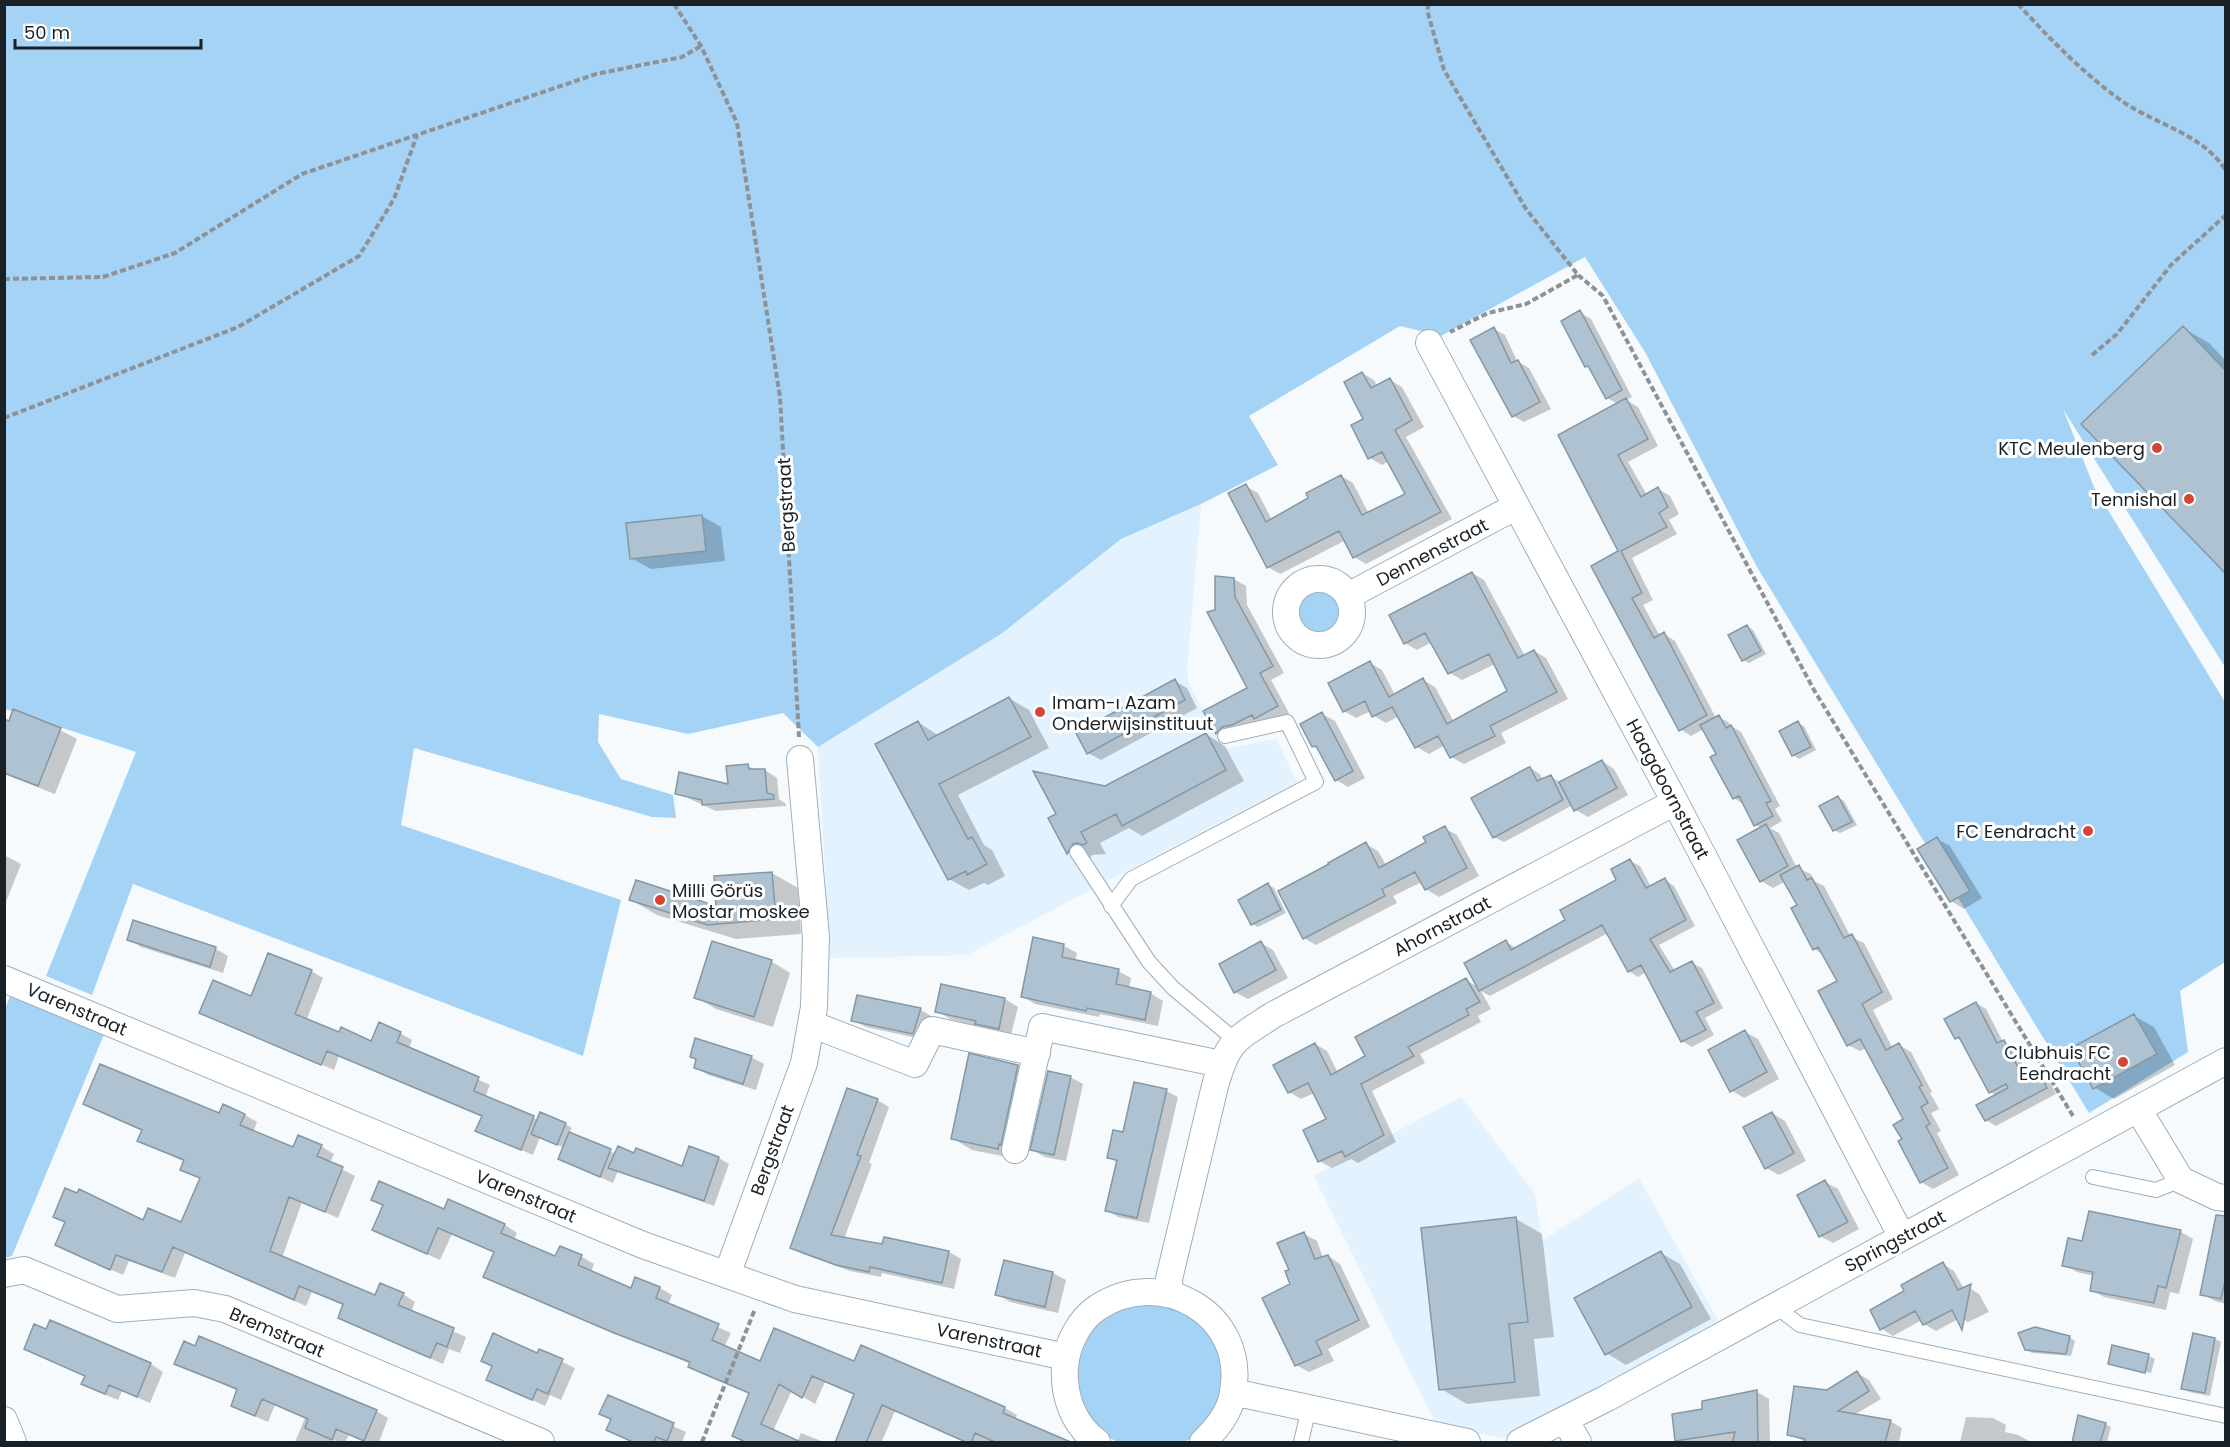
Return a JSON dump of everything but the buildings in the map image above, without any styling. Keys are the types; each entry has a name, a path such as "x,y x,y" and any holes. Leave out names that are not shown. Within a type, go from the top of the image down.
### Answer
{"street":[{"name":"Haagdoornstraat","path":"1429,343 1675,802 1902,1237"},
{"name":"Dennenstraat","path":"1348,596 1515,507"},
{"name":"Bergstraat","path":"727,1275 804,1063 814,1006 816,937 800,759"},
{"name":"Ahornstraat","path":"1170,1293 1169,1279 1221,1064 1235,1040 1273,1015 1675,802"},
{"name":"Varenstraat","path":"4,979 643,1245 727,1275 795,1299 1066,1357"},
{"path":"811,1024 915,1064 932,1030 1037,1053"},
{"path":"1015,1150 1042,1027 1221,1064"},
{"name":"Springstraat","path":"1565,1420 2226,1061"},
{"path":"2138,1109 2181,1180 2217,1197 2226,1198"},
{"name":"Bremstraat","path":"4,1274 24,1270 117,1309 194,1303 225,1309 541,1443"},
{"name":"Varenstraat","path":"1097,1443 1088,1435 1068,1403 1064,1385 1066,1357 1074,1336 1087,1315 1104,1303 1125,1294 1147,1291 1170,1293 1193,1303 1213,1320 1227,1342 1234,1366 1233,1392 1227,1411 1217,1428 1203,1443"},
{"path":"1233,1392 1467,1443"},
{"path":"4,1420 13,1443"},
{"path":"1520,1443 1565,1420 1578,1443"}],"lane":[{"path":"1111,906 1131,879 1316,782 1287,722 1225,736"},
{"path":"1077,852 1149,962 1165,979 1235,1040"},
{"path":"2093,1177 2156,1190 2181,1180"},
{"path":"1775,1306 1800,1325 2226,1416"},
{"path":"1301,1443 1309,1408"}],"path":[{"name":"Bergstraat","path":"674,4 701,46 736,123 780,398 800,759"},
{"path":"1429,4 1427,10 1444,70 1526,209 1578,275 1603,296 1814,690 2086,1137"},
{"path":"2018,4 2077,65 2121,101 2183,133 2219,160 2226,171"},
{"path":"4,279 103,277 176,253 302,174 596,74 682,57 701,46"},
{"path":"4,418 238,327 359,255 394,200 417,135"},
{"path":"2092,355 2117,334 2171,265 2226,215"},
{"path":"1429,343 1488,313 1526,304 1578,275"},
{"path":"702,1443 764,1288"}],"shaded area":[{"path":"5,5 2225,5 2225,667 2063,409 2094,487 2225,702 2225,962 2180,991 2188,1052 2089,1113 1757,567 1645,352 1585,257 1441,336 1400,326 1249,416 1278,465 1201,504 1121,539 1001,634 818,747 783,713 688,734 599,714 598,742 621,779 673,795 676,818 652,817 414,748 401,825 621,900 583,1056 133,884 92,995 46,976 136,752 5,709"},
{"name":"Imam-ı Azam Onderwijsinstituut","path":"1201,504 1187,673 1189,684 1224,749 1276,739 1297,782 967,955 830,958 818,747 1001,634 1121,539"},
{"path":"1318,592 1333,598 1339,613 1333,628 1318,634 1303,628 1297,613 1303,598"},
{"path":"11,994 105,1032 12,1256 5,1258 4,1011"},
{"path":"1461,1097 1535,1194 1542,1241 1639,1178 1718,1320 1529,1429 1503,1438 1436,1424 1314,1176"},
{"path":"1163,1301 1209,1327 1226,1375 1222,1394 1207,1423 1192,1438 1184,1442 1130,1444 1116,1441 1099,1431 1087,1416 1080,1398 1077,1379 1078,1359 1084,1341 1094,1324 1109,1312 1128,1306"}],"place":[{"name":"KTC Meulenberg","path":"2157,448"},
{"name":"Tennishal","path":"2189,499"},
{"name":"Imam-ı Azam Onderwijsinstituut","path":"1040,712"},
{"name":"FC Eendracht","path":"2088,831"},
{"name":"Milli Görüs Mostar moskee","path":"660,900"},
{"name":"Clubhuis FC Eendracht","path":"2123,1062"}]}
